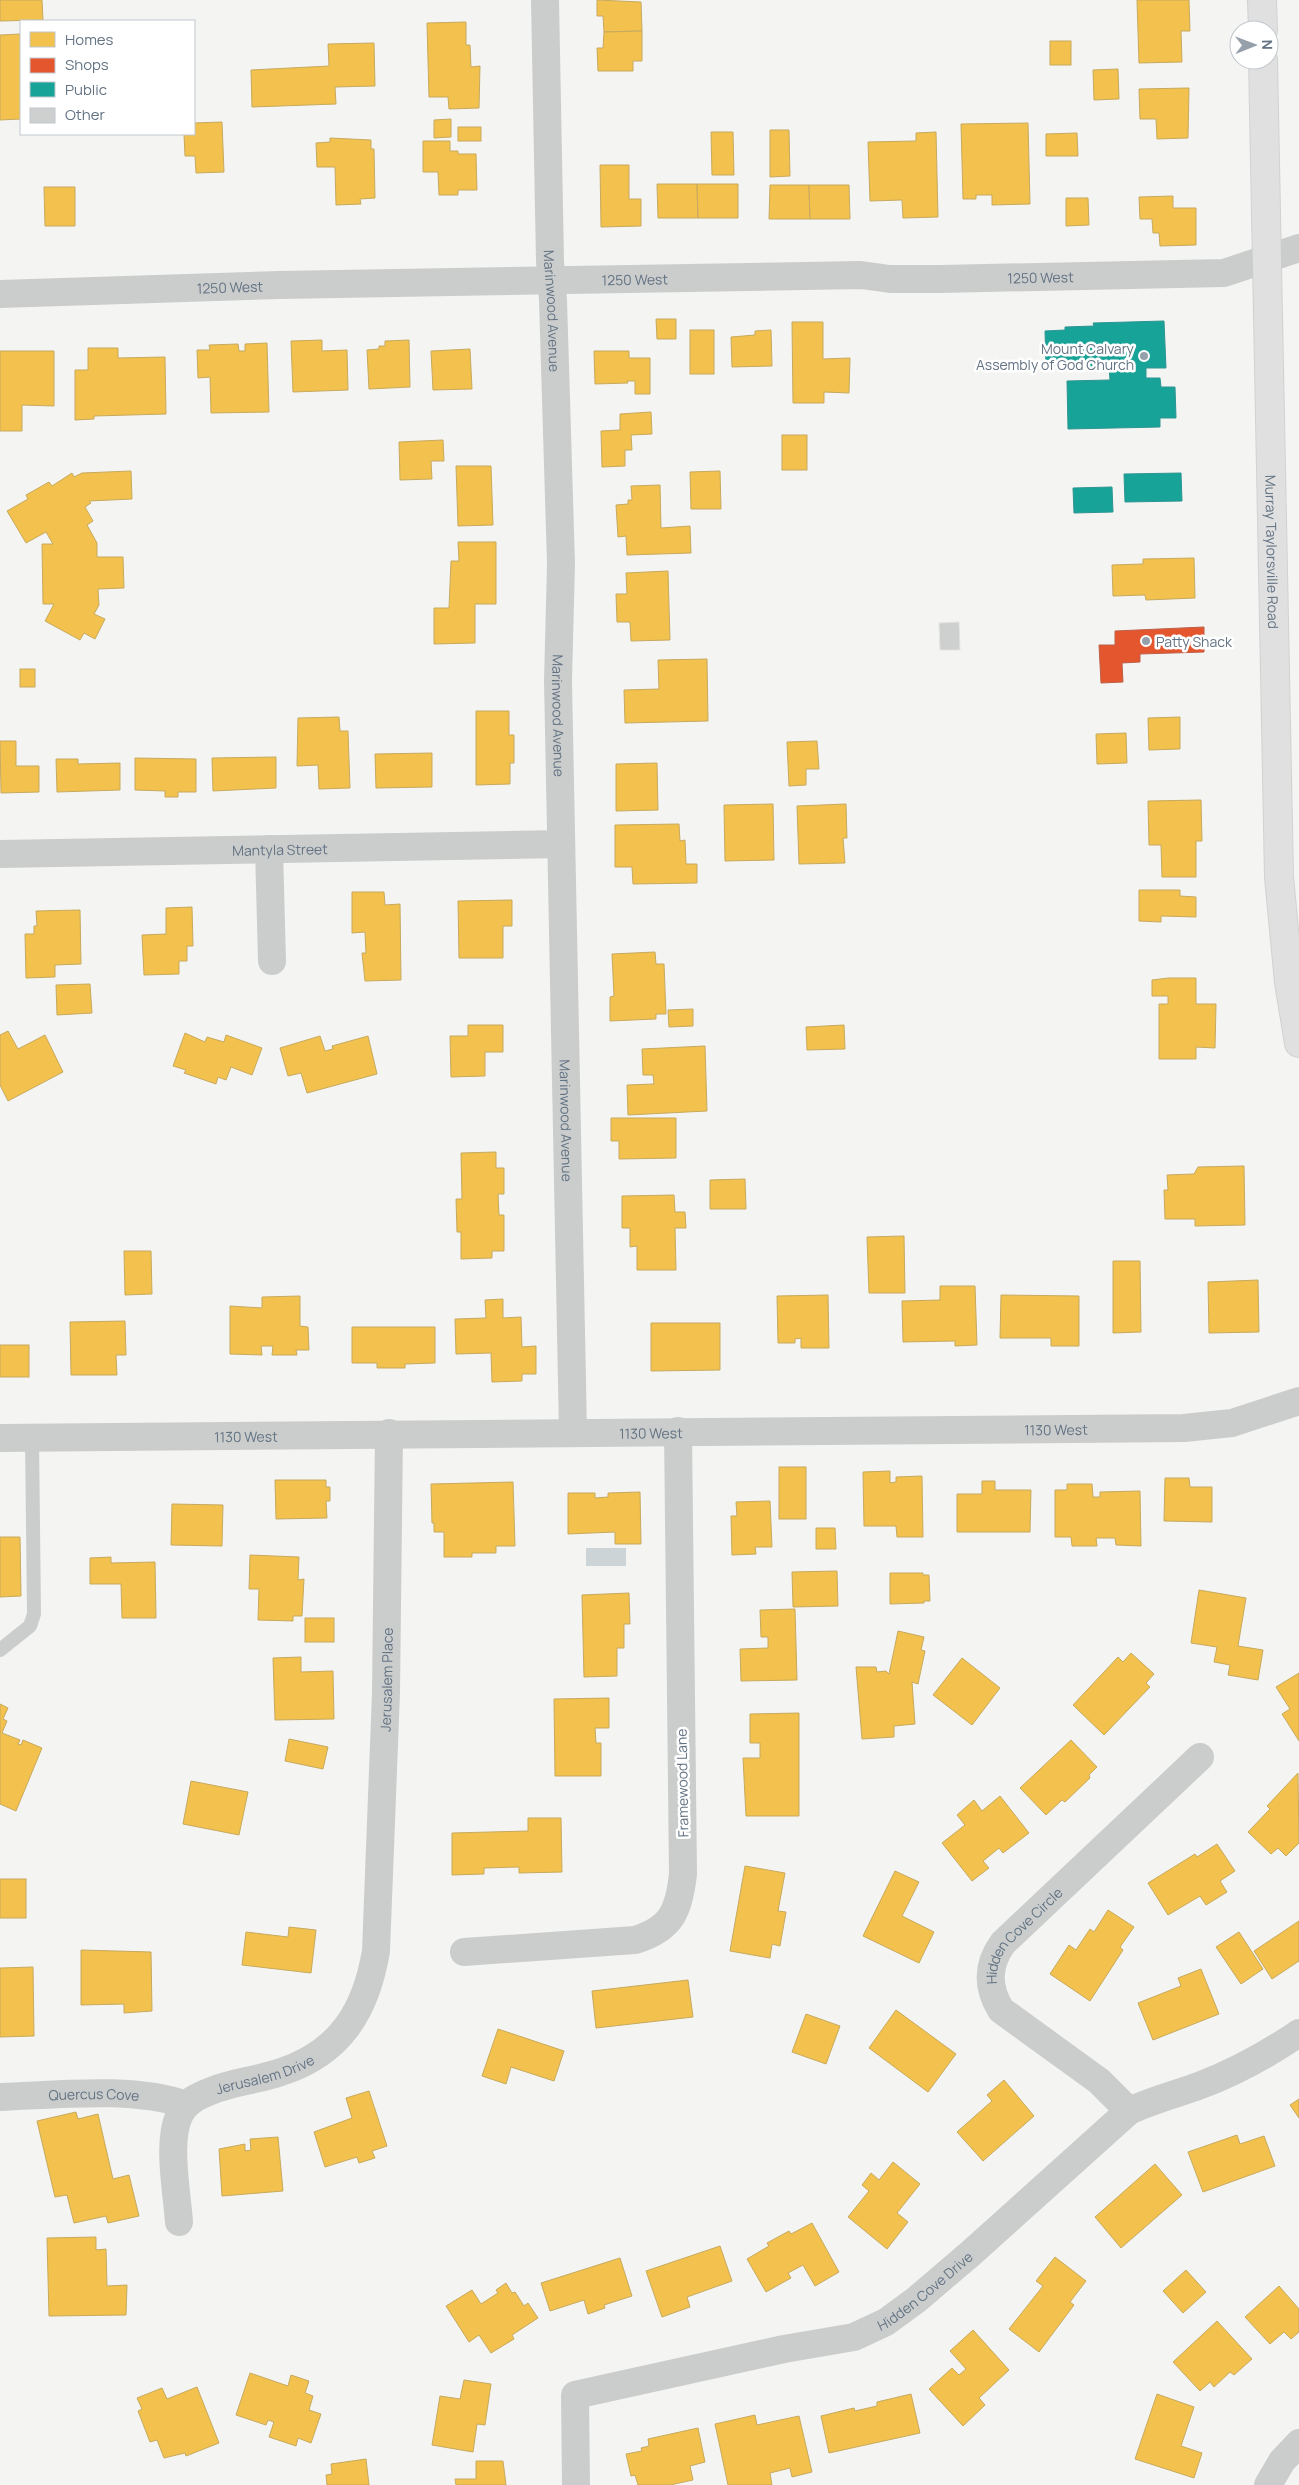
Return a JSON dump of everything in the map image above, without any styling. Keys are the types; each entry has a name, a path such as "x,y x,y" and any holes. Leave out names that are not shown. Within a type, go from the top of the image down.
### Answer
{"street":[{"name":"Marinwood Avenue","path":"545,0 561,564 558,681 573,1432"},
{"path":"1262,0 1263,20"},
{"name":"Murray Taylorsville Road","path":"1263,70 1279,877 1294,982 1299,1043"},
{"name":"1250 West","path":"0,294 280,285 860,275 940,279 1224,273 1299,248"},
{"name":"Mantyla Street","path":"0,854 561,844"},
{"path":"269,849 272,961"},
{"name":"1130 West","path":"0,1438 1209,1426 1255,1416 1299,1401"},
{"name":"Framewood Lane","path":"464,1952 635,1940 651,1935 673,1917 680,1896 682,1874 678,1431"},
{"name":"Jerusalem Place","path":"377,1925 386,1694 389,1433"},
{"name":"Hidden Cove Circle","path":"1129,2111 1099,2081 1001,2010 994,1998 990,1972 996,1952 1003,1943 1200,1757"},
{"name":"Jerusalem Drive","path":"186,2105 196,2097 222,2087 300,2065 320,2055 332,2046 353,2018 369,1984 376,1951 377,1925"},
{"name":"Hidden Cove Drive","path":"576,2485 574,2395 784,2349 854,2337 886,2322 916,2300 970,2254 1129,2111 1157,2098 1200,2085 1238,2070 1276,2049 1299,2033"},
{"name":"Quercus Cove","path":"0,2097 134,2094 166,2098 186,2105"},
{"path":"179,2222 174,2141 179,2116 186,2105"},
{"path":"1268,2485 1282,2461 1299,2443"}],"lane":[{"path":"0,1650 30,1626 34,1614 32,1438"}],"shaded area":[{"path":"586,1548 626,1548 626,1566 586,1566"}],"building: Homes":[{"path":"0,0 42,0 43,20 0,21"},
{"path":"597,0 641,2 642,31 604,32 603,16 597,16"},
{"path":"1137,0 1189,0 1190,31 1181,31 1182,62 1139,63"},
{"path":"466,22 466,45 470,45 471,67 480,66 479,108 449,109 448,97 429,97 427,23"},
{"path":"642,31 642,61 633,61 633,71 598,71 597,48 603,48 604,32"},
{"path":"20,34 20,119 0,120 0,35"},
{"path":"1050,41 1071,41 1071,65 1050,65"},
{"path":"374,43 375,86 335,87 336,104 252,107 251,70 329,66 328,44"},
{"path":"1118,69 1119,99 1094,100 1093,70"},
{"path":"1189,88 1188,138 1157,139 1156,119 1140,119 1139,89"},
{"path":"451,119 451,137 434,138 434,120"},
{"path":"222,122 224,172 196,173 195,156 185,156 184,135 195,135 195,123"},
{"path":"1028,123 1030,204 992,205 992,195 976,195 976,199 963,199 961,124"},
{"path":"458,127 481,127 481,141 458,141"},
{"path":"770,130 789,130 790,176 770,177"},
{"path":"711,132 733,132 734,175 712,175"},
{"path":"936,132 938,217 903,218 902,200 870,201 868,142 916,141 916,133"},
{"path":"1077,133 1078,156 1046,156 1046,134"},
{"path":"330,138 371,140 371,149 374,149 375,198 360,199 361,204 336,205 335,167 317,167 316,143 330,142"},
{"path":"423,141 450,141 450,151 458,151 458,154 476,154 477,190 458,190 458,195 439,195 438,172 423,172"},
{"path":"600,165 629,165 629,199 641,199 641,226 601,227"},
{"path":"657,184 697,184 698,218 658,218"},
{"path":"697,184 738,184 738,218 698,218"},
{"path":"770,185 809,185 810,219 769,219"},
{"path":"809,185 849,185 850,219 810,219"},
{"path":"44,187 75,187 75,226 45,226"},
{"path":"1173,196 1173,208 1196,208 1196,245 1160,246 1159,233 1153,233 1152,219 1140,219 1139,197"},
{"path":"1066,198 1088,198 1089,225 1066,226"},
{"path":"656,319 676,319 676,339 657,339"},
{"path":"792,322 823,322 823,359 850,358 849,393 824,392 824,403 793,403"},
{"path":"690,330 714,330 714,374 690,374"},
{"path":"771,330 772,366 732,367 731,337 755,335 755,331"},
{"path":"322,340 322,351 347,350 348,390 293,392 291,341"},
{"path":"409,340 410,387 369,389 367,350 379,349 379,346 385,346 385,341"},
{"path":"267,343 269,412 211,413 210,377 198,378 197,350 210,350 209,345 238,344 239,351 245,351 245,344"},
{"path":"88,348 118,348 118,358 165,357 166,414 94,416 94,419 75,420 75,370 88,370"},
{"path":"470,349 472,389 433,390 431,351"},
{"path":"0,351 54,351 54,406 22,405 22,431 0,431"},
{"path":"594,351 629,351 629,358 650,358 650,394 635,394 635,381 595,384"},
{"path":"651,412 652,434 631,435 632,450 625,450 625,466 602,467 601,431 620,430 620,414"},
{"path":"782,435 807,435 807,470 782,470"},
{"path":"443,440 444,461 431,461 432,479 400,480 399,442"},
{"path":"456,466 491,466 493,525 458,526"},
{"path":"131,471 132,499 89,501 91,503 85,507 93,521 87,525 97,543 97,557 123,557 124,588 98,589 99,605 94,614 105,619 95,639 84,633 80,640 45,621 54,604 43,604 42,544 53,544 46,532 26,543 7,511 28,499 26,495 49,482 52,486 72,473 74,477 82,473"},
{"path":"720,471 721,509 691,509 690,472"},
{"path":"660,485 661,528 690,526 691,553 627,555 626,536 618,537 616,505 628,504 628,500 632,500 631,486"},
{"path":"458,542 496,542 496,604 475,604 475,643 434,644 434,608 449,608 451,561 459,561"},
{"path":"1194,558 1195,598 1146,600 1145,595 1113,596 1112,565 1143,564 1143,559"},
{"path":"668,571 670,640 631,641 630,622 617,622 616,594 627,594 626,573"},
{"path":"707,659 708,721 625,723 624,690 659,689 658,660"},
{"path":"20,669 35,669 35,687 20,687"},
{"path":"476,711 509,711 509,735 514,735 514,763 510,763 510,784 476,785"},
{"path":"339,717 340,731 348,731 350,788 319,789 318,765 297,766 298,718"},
{"path":"1180,717 1180,749 1149,750 1148,718"},
{"path":"1126,733 1127,763 1097,764 1096,734"},
{"path":"0,741 16,741 16,766 39,766 39,792 1,793"},
{"path":"817,741 819,769 806,769 806,785 789,786 787,742"},
{"path":"432,753 432,787 376,788 375,754"},
{"path":"276,757 276,788 213,791 212,758"},
{"path":"135,758 196,759 196,792 178,792 178,797 165,797 165,791 135,790"},
{"path":"56,759 78,759 78,764 120,763 120,790 57,792"},
{"path":"657,763 658,810 616,811 616,764"},
{"path":"1201,800 1202,841 1196,841 1196,877 1162,877 1161,845 1149,845 1148,801"},
{"path":"773,804 774,860 725,861 724,805"},
{"path":"846,804 847,838 843,838 845,863 799,864 797,806"},
{"path":"679,824 680,841 685,840 686,864 697,864 697,883 633,884 632,867 615,867 615,825"},
{"path":"1139,890 1180,890 1180,896 1196,897 1196,917 1161,916 1161,922 1139,921"},
{"path":"352,892 384,892 385,905 400,904 401,980 365,981 362,953 366,953 365,932 352,933"},
{"path":"512,900 512,926 503,926 503,958 459,958 458,901"},
{"path":"192,907 193,946 187,946 187,961 179,961 179,974 144,975 142,935 166,934 166,908"},
{"path":"80,910 81,964 55,965 55,977 26,978 25,934 34,934 34,926 37,926 36,911"},
{"path":"655,952 656,964 664,964 666,1014 656,1014 656,1019 610,1021 610,997 614,996 612,954"},
{"path":"1196,978 1196,1004 1216,1004 1215,1048 1196,1047 1196,1059 1159,1059 1159,1004 1168,1004 1168,996 1152,996 1152,980"},
{"path":"90,984 92,1013 57,1015 56,985"},
{"path":"693,1009 693,1026 669,1027 668,1010"},
{"path":"468,1025 503,1025 503,1052 485,1052 485,1076 451,1077 450,1036 468,1036"},
{"path":"844,1025 845,1049 807,1050 806,1027"},
{"path":"8,1031 18,1049 45,1035 63,1072 8,1101 0,1085 0,1035"},
{"path":"185,1033 205,1042 207,1037 224,1042 226,1035 262,1048 252,1075 231,1067 226,1080 218,1077 216,1084 184,1073 186,1070 173,1066"},
{"path":"320,1036 325,1051 333,1049 332,1046 368,1036 377,1074 307,1093 301,1073 288,1076 280,1048"},
{"path":"705,1046 707,1111 628,1115 627,1085 654,1084 653,1075 643,1075 642,1049"},
{"path":"611,1118 676,1118 676,1158 619,1159 619,1141 611,1141"},
{"path":"496,1152 496,1168 504,1168 504,1194 498,1194 499,1215 504,1215 504,1251 492,1251 492,1258 461,1259 461,1232 457,1232 456,1199 462,1199 461,1153"},
{"path":"1244,1166 1245,1225 1195,1226 1195,1219 1165,1219 1164,1190 1168,1190 1167,1175 1194,1174 1198,1167"},
{"path":"745,1179 746,1209 710,1209 710,1180"},
{"path":"674,1195 675,1212 685,1212 686,1228 675,1228 676,1270 637,1270 637,1246 630,1247 630,1228 622,1228 622,1196"},
{"path":"904,1236 905,1293 869,1293 867,1237"},
{"path":"124,1251 151,1251 152,1294 125,1295"},
{"path":"1113,1261 1140,1261 1141,1332 1113,1333"},
{"path":"1258,1280 1259,1332 1209,1333 1208,1282"},
{"path":"940,1286 975,1286 977,1345 955,1346 955,1341 903,1342 902,1301 940,1300"},
{"path":"828,1295 829,1348 801,1348 801,1338 795,1339 795,1343 778,1343 777,1296"},
{"path":"1001,1295 1079,1296 1079,1346 1051,1346 1051,1338 1000,1338"},
{"path":"300,1296 300,1326 308,1327 309,1350 296,1350 297,1355 272,1355 273,1346 261,1346 262,1355 230,1354 230,1306 262,1308 262,1297"},
{"path":"503,1299 503,1318 521,1317 522,1347 536,1346 536,1374 522,1374 522,1381 492,1382 491,1353 456,1354 455,1319 486,1318 485,1300"},
{"path":"125,1321 126,1355 116,1355 117,1375 71,1375 70,1322"},
{"path":"651,1323 720,1323 720,1370 651,1371"},
{"path":"352,1327 435,1327 435,1363 405,1364 405,1368 377,1368 377,1363 352,1363"},
{"path":"0,1345 29,1345 29,1377 0,1377"},
{"path":"779,1467 806,1467 806,1519 779,1519"},
{"path":"890,1471 890,1483 896,1482 896,1477 922,1476 923,1537 897,1537 896,1526 864,1526 863,1472"},
{"path":"1165,1478 1189,1478 1190,1487 1212,1487 1212,1522 1164,1521"},
{"path":"275,1480 326,1480 326,1487 330,1487 330,1501 326,1501 327,1518 276,1519"},
{"path":"982,1481 995,1481 995,1490 1031,1490 1030,1532 957,1532 957,1494 982,1494"},
{"path":"513,1482 515,1546 496,1546 496,1553 472,1553 472,1557 444,1557 444,1532 434,1532 434,1523 432,1523 431,1484"},
{"path":"1067,1484 1092,1484 1093,1497 1100,1497 1100,1492 1140,1491 1141,1546 1116,1545 1115,1538 1096,1538 1097,1546 1072,1546 1071,1537 1055,1537 1055,1490 1067,1490"},
{"path":"640,1492 641,1544 615,1544 615,1532 568,1534 568,1493 595,1493 595,1498 608,1497 608,1493"},
{"path":"770,1501 772,1547 755,1547 756,1554 732,1555 731,1516 737,1516 736,1502"},
{"path":"172,1504 223,1505 222,1546 171,1545"},
{"path":"816,1528 835,1528 836,1549 816,1549"},
{"path":"0,1537 20,1537 21,1596 0,1597"},
{"path":"250,1555 299,1557 298,1580 304,1579 302,1616 293,1616 293,1621 258,1620 259,1589 249,1589"},
{"path":"111,1557 111,1563 155,1562 156,1618 122,1618 121,1584 90,1584 90,1558"},
{"path":"837,1571 838,1606 793,1607 792,1572"},
{"path":"890,1573 923,1573 923,1575 929,1575 930,1601 924,1601 924,1603 890,1604"},
{"path":"1199,1590 1246,1598 1238,1646 1263,1650 1258,1680 1228,1675 1230,1665 1214,1662 1217,1647 1191,1643"},
{"path":"629,1593 630,1624 624,1624 624,1648 617,1648 617,1676 584,1677 582,1595"},
{"path":"795,1609 797,1680 741,1681 740,1649 768,1648 768,1637 761,1637 760,1610"},
{"path":"305,1618 334,1618 334,1642 305,1642"},
{"path":"898,1631 924,1637 921,1650 925,1651 918,1684 912,1682 915,1724 894,1726 894,1737 862,1739 856,1667 876,1667 877,1672 886,1671 889,1674"},
{"path":"1131,1653 1154,1674 1146,1683 1150,1687 1104,1735 1073,1705 1118,1657 1123,1662"},
{"path":"301,1657 301,1672 333,1671 334,1719 275,1720 273,1658"},
{"path":"962,1658 1000,1688 972,1725 933,1695"},
{"path":"1299,1673 1299,1741 1282,1714 1290,1709 1276,1687"},
{"path":"609,1698 609,1728 595,1728 596,1743 601,1743 601,1776 555,1776 554,1699"},
{"path":"0,1704 8,1708 3,1719 7,1721 2,1733 20,1740 18,1744 21,1745 23,1740 42,1748 16,1811 0,1804"},
{"path":"799,1713 799,1816 746,1816 743,1758 760,1758 760,1743 750,1743 750,1714"},
{"path":"289,1739 328,1747 323,1769 285,1761"},
{"path":"1071,1740 1097,1767 1089,1775 1090,1778 1065,1802 1062,1800 1046,1815 1020,1788"},
{"path":"1298,1773 1299,1843 1286,1856 1278,1848 1271,1854 1248,1832 1270,1809 1267,1806"},
{"path":"191,1781 248,1792 239,1835 183,1824"},
{"path":"1000,1796 1029,1833 1003,1853 999,1848 983,1861 989,1868 972,1881 942,1843 965,1825 957,1815 974,1800 982,1811"},
{"path":"528,1818 561,1818 562,1872 519,1873 519,1867 484,1868 484,1874 452,1875 452,1833 528,1831"},
{"path":"1217,1844 1235,1871 1220,1881 1227,1892 1206,1905 1200,1896 1168,1915 1148,1883 1195,1854 1197,1857"},
{"path":"745,1866 785,1873 778,1911 786,1912 780,1946 772,1944 770,1958 730,1951"},
{"path":"895,1871 919,1882 902,1916 934,1932 919,1963 863,1936"},
{"path":"0,1879 26,1879 26,1918 0,1918"},
{"path":"1108,1910 1134,1927 1120,1947 1123,1950 1090,2001 1050,1974 1069,1945 1076,1950 1090,1929 1094,1932"},
{"path":"1299,1921 1299,1961 1272,1979 1254,1951"},
{"path":"289,1927 316,1930 311,1973 242,1965 246,1932 288,1937"},
{"path":"1239,1932 1263,1969 1241,1984 1216,1947"},
{"path":"81,1950 151,1952 152,2011 124,2013 124,2004 81,2005"},
{"path":"33,1967 34,2036 0,2037 0,1968"},
{"path":"1201,1969 1219,2014 1153,2040 1138,2003 1181,1986 1178,1978"},
{"path":"688,1980 693,2017 596,2028 592,1991"},
{"path":"896,2010 956,2054 928,2092 869,2048"},
{"path":"806,2014 840,2026 826,2064 792,2052"},
{"path":"498,2029 564,2051 554,2081 511,2067 506,2084 482,2076"},
{"path":"1004,2080 1034,2116 983,2161 957,2132 992,2101 987,2095"},
{"path":"369,2091 387,2146 372,2151 375,2158 359,2163 357,2157 325,2167 314,2132 352,2118 346,2098"},
{"path":"1299,2099 1299,2118 1290,2105"},
{"path":"76,2112 78,2119 98,2114 113,2179 129,2175 139,2216 108,2223 106,2216 74,2223 67,2195 55,2197 37,2121"},
{"path":"1237,2135 1240,2144 1264,2136 1275,2166 1203,2192 1188,2152"},
{"path":"278,2137 283,2191 222,2196 219,2149 245,2144 245,2151 251,2150 250,2139"},
{"path":"893,2162 920,2184 897,2213 908,2222 887,2249 848,2217 869,2191 862,2185 871,2173 879,2180"},
{"path":"1155,2164 1182,2195 1121,2248 1095,2217"},
{"path":"812,2223 839,2272 815,2286 803,2265 788,2273 791,2278 766,2292 747,2259 769,2246 767,2243 789,2231 791,2234"},
{"path":"96,2237 96,2250 106,2249 107,2286 127,2285 126,2315 49,2316 47,2238"},
{"path":"720,2246 732,2281 687,2297 690,2307 662,2317 646,2271"},
{"path":"1055,2257 1086,2281 1070,2302 1074,2305 1039,2352 1009,2329 1043,2286 1036,2281"},
{"path":"620,2258 632,2296 604,2305 605,2308 588,2314 584,2300 550,2311 541,2283"},
{"path":"1186,2270 1206,2292 1183,2313 1163,2291"},
{"path":"506,2283 512,2293 515,2292 524,2306 528,2303 538,2318 512,2335 514,2339 491,2353 479,2335 469,2342 446,2306 472,2290 481,2304 498,2293 496,2290"},
{"path":"1279,2286 1299,2309 1299,2332 1291,2339 1284,2332 1270,2344 1245,2317"},
{"path":"1217,2321 1252,2359 1234,2375 1230,2372 1214,2387 1210,2382 1200,2391 1173,2362"},
{"path":"973,2330 1009,2370 979,2398 985,2405 963,2426 929,2389 952,2368 959,2375 966,2369 950,2351"},
{"path":"250,2373 288,2386 291,2375 309,2381 305,2393 313,2396 309,2410 321,2414 311,2443 298,2438 296,2446 269,2437 274,2422 268,2420 266,2425 236,2415"},
{"path":"464,2380 491,2384 485,2425 477,2424 473,2452 432,2445 440,2396 460,2399"},
{"path":"197,2387 219,2443 186,2456 185,2453 164,2458 157,2440 150,2442 138,2411 142,2409 137,2398 162,2388 167,2399"},
{"path":"911,2394 920,2433 829,2453 821,2416 854,2408 855,2411 877,2406 877,2402"},
{"path":"1157,2394 1194,2407 1181,2446 1202,2453 1194,2478 1135,2459"},
{"path":"755,2415 757,2425 799,2416 812,2472 792,2477 790,2468 770,2473 772,2485 728,2485 715,2424"},
{"path":"698,2428 705,2462 690,2466 693,2480 670,2485 638,2485 635,2475 631,2476 626,2454 642,2451 641,2448 649,2446 648,2439"},
{"path":"366,2459 369,2485 327,2485 326,2475 332,2474 331,2464"},
{"path":"476,2461 503,2461 506,2485 456,2485 455,2479 476,2479"}],"building: Shops":[{"path":"1204,627 1204,652 1140,654 1140,662 1122,663 1123,682 1101,683 1099,645 1115,645 1115,631"}],"building: Public":[{"path":"1164,321 1166,368 1146,368 1146,378 1160,378 1161,387 1175,387 1176,418 1160,418 1160,427 1068,429 1067,381 1110,380 1109,367 1066,368 1066,365 1046,366 1045,331 1065,330 1065,327 1094,326 1093,323"},
{"path":"1181,473 1182,501 1125,502 1124,474"},
{"path":"1112,487 1113,512 1074,513 1073,488"}],"building: Other":[{"path":"959,622 960,650 940,650 939,623"}],"place":[{"name":"Mount Calvary Assembly of God Church","path":"1144,356"},
{"name":"Patty Shack","path":"1146,641"}]}
